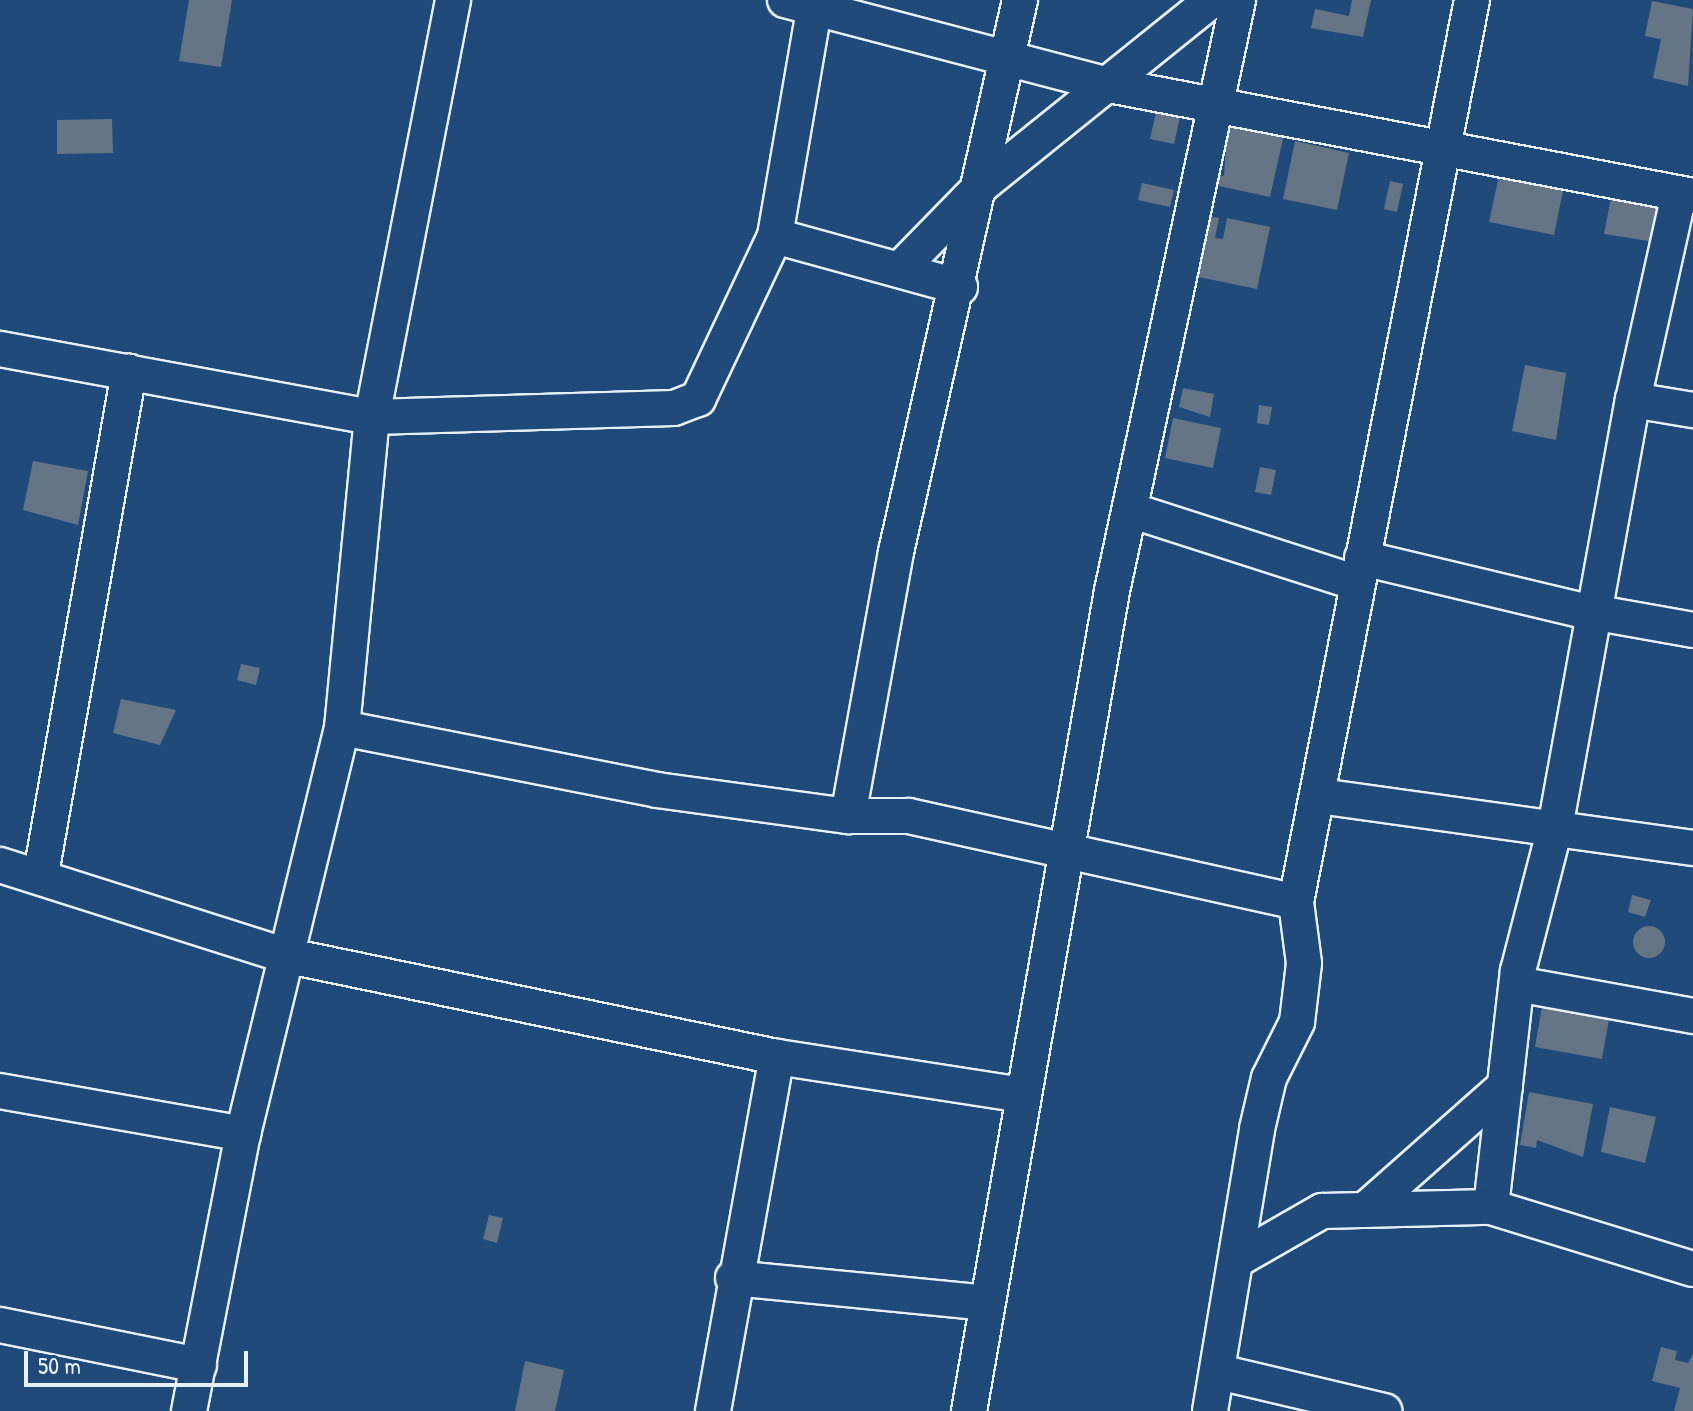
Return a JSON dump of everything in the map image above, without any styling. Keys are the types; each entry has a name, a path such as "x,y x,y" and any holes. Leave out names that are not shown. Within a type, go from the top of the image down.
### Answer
{"street":[{"path":"189,1411 243,1134 284,955 342,728 372,417 453,0"},
{"path":"848,816 896,552 1012,57 1020,0"},
{"path":"900,269 983,184 1212,0"},
{"path":"969,1411 1022,1095 1070,857 1130,510 1238,0"},
{"path":"1210,1411 1240,1258 1263,1104 1297,1022 1304,963 1296,902 1319,796 1441,143 1472,0"},
{"path":"0,349 372,417 674,408 698,399 775,236 800,5 1012,57 1109,85 1441,143 1686,196 1633,400 1555,828 1517,984 1491,1207"},
{"path":"775,236 960,287"},
{"path":"41,874 129,372"},
{"path":"1633,400 1693,410"},
{"path":"1130,510 1359,571 1693,630"},
{"path":"342,728 657,790 848,816 909,816 1070,857 1296,902"},
{"path":"1319,796 1693,848"},
{"path":"0,865 41,874 284,955 777,1057 1022,1095"},
{"path":"1517,984 1693,1016"},
{"path":"713,1411 733,1278 777,1057"},
{"path":"1365,1210 1505,1086"},
{"path":"0,1091 243,1134"},
{"path":"1240,1258 1322,1211 1491,1207 1693,1269"},
{"path":"733,1278 987,1303"},
{"path":"0,1325 199,1365"},
{"path":"1219,1372 1384,1411"}],"building":[{"path":"189,0 232,0 221,67 179,61"},
{"path":"1352,0 1371,0 1363,37 1311,28 1315,9 1349,16"},
{"path":"1652,1 1693,9 1688,86 1653,78 1661,39 1645,36"},
{"path":"1156,112 1180,117 1174,144 1150,139"},
{"path":"1289,112 1270,197 1205,183 1208,173 1224,176 1228,118"},
{"path":"112,119 113,153 57,154 57,120"},
{"path":"1295,141 1349,153 1337,210 1283,199"},
{"path":"1503,157 1567,171 1554,235 1489,222"},
{"path":"1615,177 1666,188 1655,242 1604,234"},
{"path":"1390,181 1403,184 1397,212 1384,209"},
{"path":"1142,183 1174,190 1170,207 1138,200"},
{"path":"1202,215 1219,218 1215,238 1223,239 1227,218 1270,227 1257,289 1189,275"},
{"path":"1525,365 1566,373 1556,440 1512,431"},
{"path":"1183,388 1214,394 1210,417 1179,407"},
{"path":"1259,405 1272,407 1269,425 1257,423"},
{"path":"1173,418 1221,428 1213,468 1165,458"},
{"path":"33,461 88,471 78,525 23,510"},
{"path":"1260,467 1276,470 1271,495 1255,492"},
{"path":"241,664 260,668 256,685 237,680"},
{"path":"121,699 176,710 160,745 113,733"},
{"path":"1632,895 1651,900 1645,917 1628,912"},
{"path":"1649,926 1660,931 1665,942 1660,953 1649,958 1638,953 1633,942 1638,931"},
{"path":"1543,1001 1610,1013 1602,1059 1535,1047"},
{"path":"1529,1092 1593,1104 1583,1157 1537,1140 1536,1148 1520,1145"},
{"path":"1610,1107 1656,1117 1645,1163 1601,1152"},
{"path":"489,1215 503,1218 497,1243 483,1239"},
{"path":"1661,1347 1677,1351 1675,1360 1688,1363 1693,1354 1693,1411 1674,1411 1680,1388 1652,1381"},
{"path":"525,1361 564,1370 555,1411 515,1411"}]}
